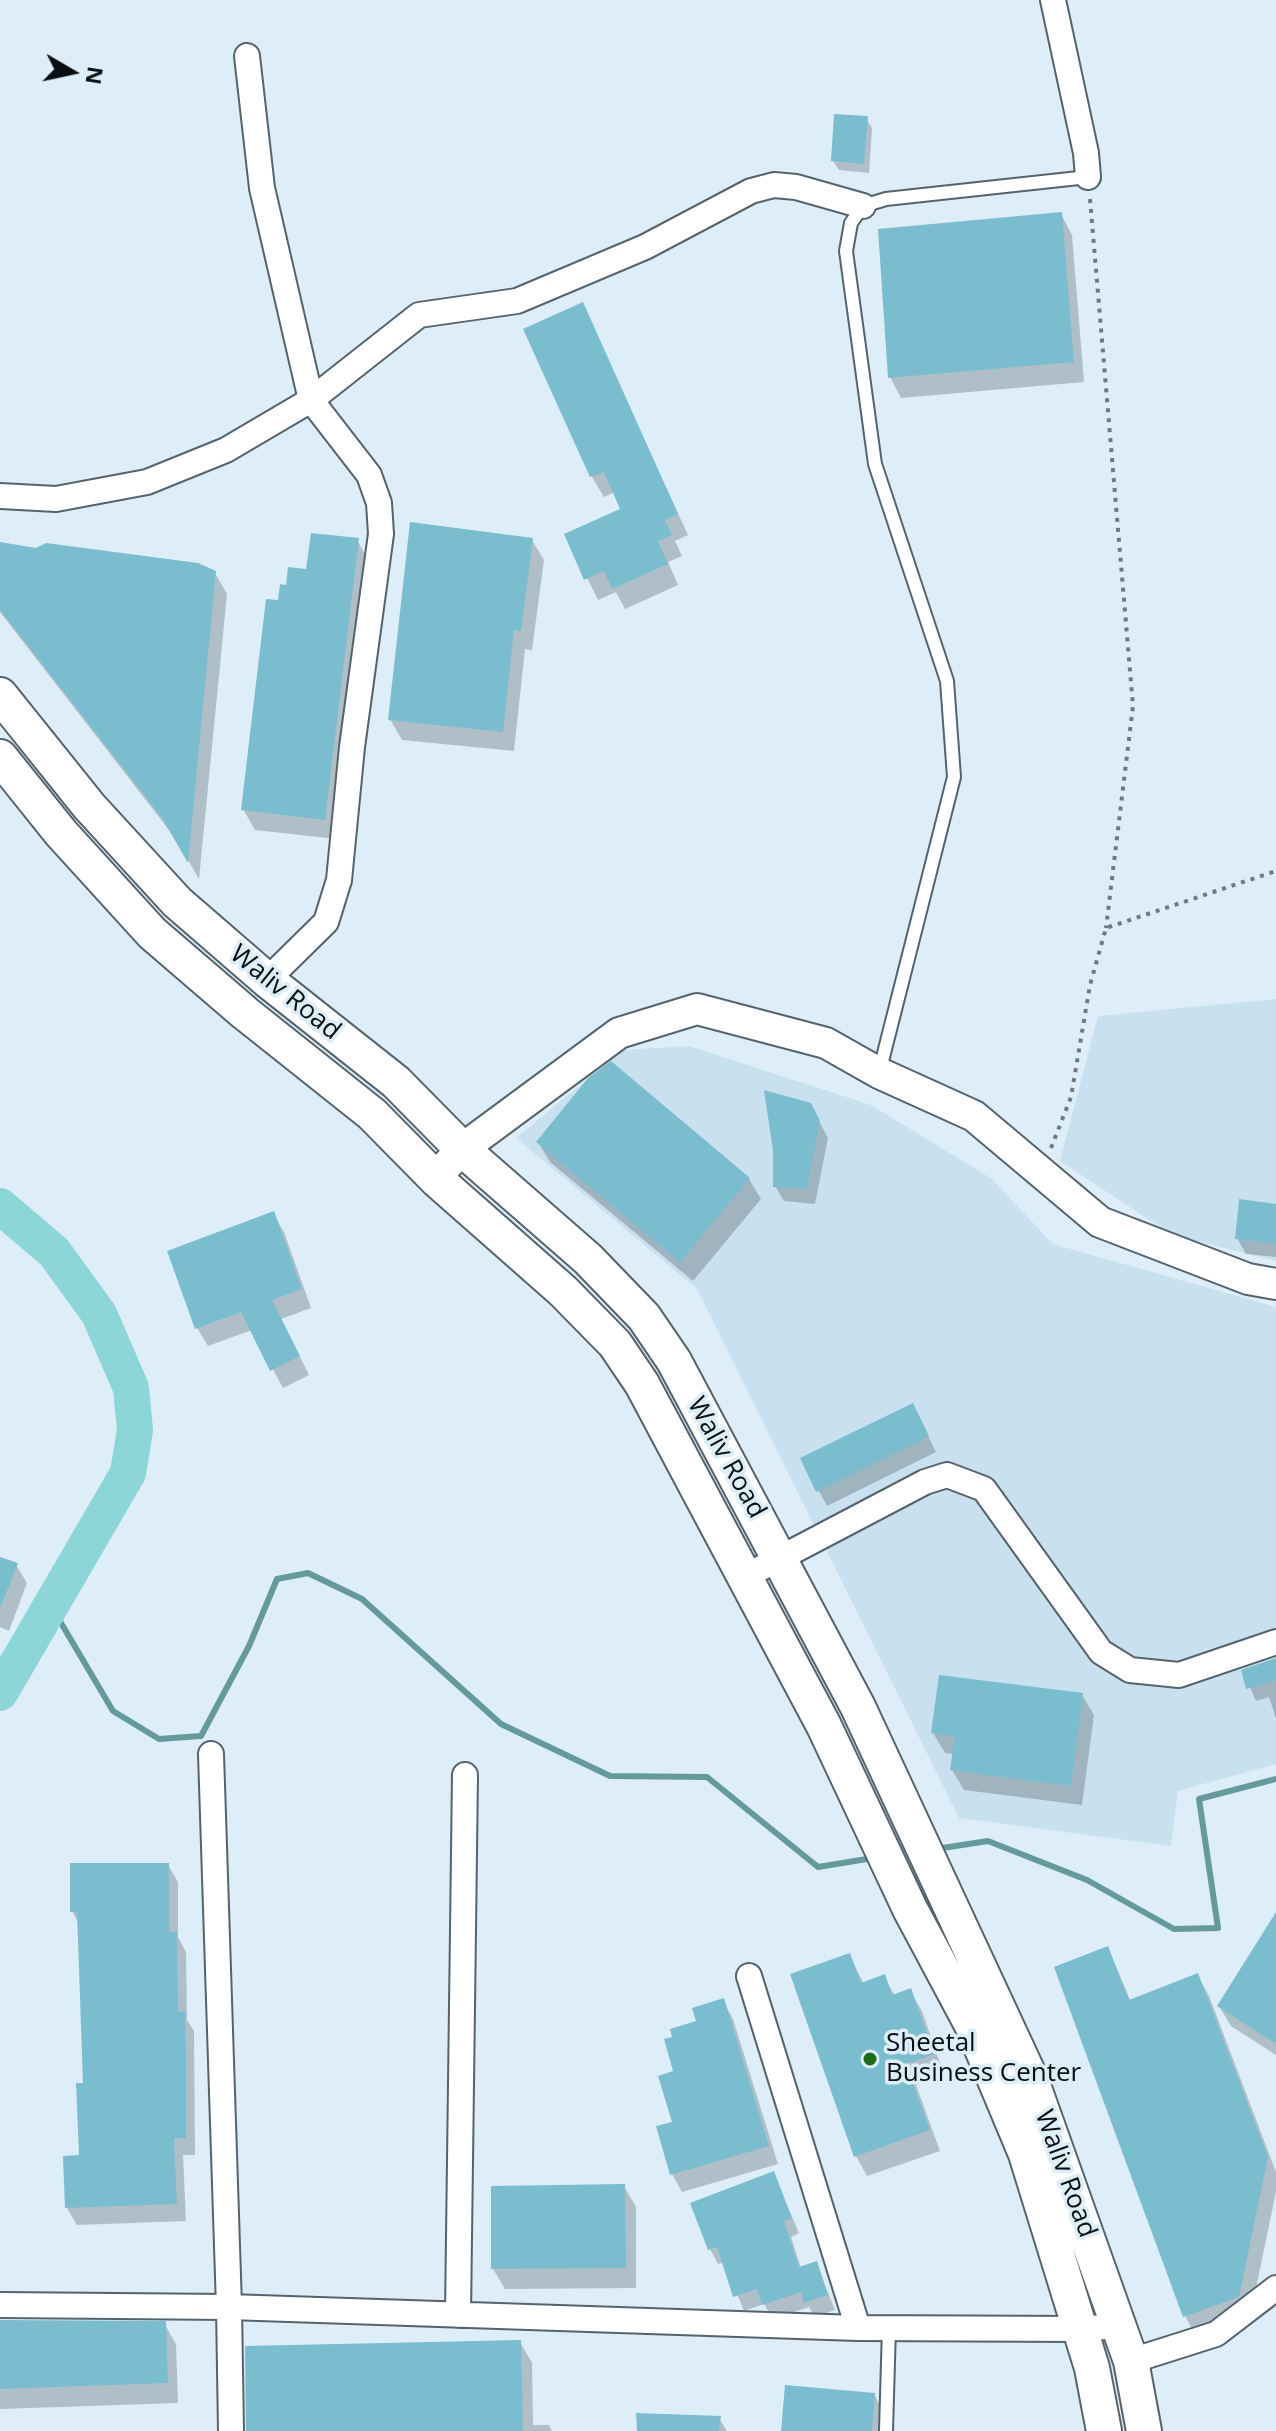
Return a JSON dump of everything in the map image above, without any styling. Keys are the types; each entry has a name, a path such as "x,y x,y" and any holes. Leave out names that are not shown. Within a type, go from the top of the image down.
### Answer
{"main road":[{"name":"Waliv Road","path":"0,695 89,806 177,902 267,980 396,1082 462,1149 588,1259 644,1317 674,1361 858,1707 1030,2077 1131,2361 1144,2431"},
{"name":"Waliv Road","path":"0,757 61,833 152,933 245,1013 372,1114 435,1178 563,1291 615,1344 642,1384 824,1726 972,2025 1026,2154 1092,2368 1104,2431"}],"street":[{"path":"1053,0 1086,153 1088,177"},
{"path":"247,56 262,188 311,400 369,475 379,503 381,534 352,747 339,880 326,922 267,980"},
{"path":"0,496 56,499 147,482 226,450 311,400 419,315 517,301 645,247 751,191 774,185 796,187 863,206"},
{"path":"435,1178 462,1149 619,1033 697,1009 826,1043 879,1073 974,1116 1100,1222 1248,1279 1276,1284"},
{"path":"746,1576 925,1482 947,1475 984,1489 1101,1652 1130,1670 1179,1675 1276,1642"},
{"path":"211,1754 231,2431"},
{"path":"458,2315 465,1775"},
{"path":"749,1976 858,2328"},
{"path":"1131,2361 1216,2334 1276,2288"},
{"path":"0,2305 229,2307 858,2328 1078,2329 1119,2326"}],"lane":[{"path":"879,1073 954,777 947,681 901,532 875,464 865,409 846,251 851,223 863,206 886,199 1088,177"},
{"path":"886,2431 889,2327"}],"path":[{"path":"1041,1172 1071,1097 1090,985 1106,928 1133,706 1088,177"},
{"path":"1106,928 1276,871"}],"shaded area":[{"path":"1276,999 1276,1261 1172,1235 1060,1161 1098,1016"},
{"path":"689,1046 871,1105 992,1179 1053,1244 1276,1307 1276,1764 1178,1791 1171,1846 959,1818 697,1289 516,1138 622,1050"}],"building":[{"path":"834,114 868,116 864,164 831,161"},
{"path":"1062,212 1074,362 888,378 878,229"},
{"path":"583,302 678,514 665,520 672,535 658,541 668,564 612,589 604,571 584,580 564,534 620,509 604,472 590,477 523,329"},
{"path":"410,522 533,538 521,631 514,630 503,732 388,720"},
{"path":"311,533 359,538 325,820 241,810 266,599 278,600 280,584 286,585 288,567 306,569"},
{"path":"0,542 36,548 46,543 198,563 216,571 188,863 162,818 0,610"},
{"path":"611,1061 750,1178 680,1262 536,1142 588,1078"},
{"path":"764,1090 811,1103 820,1121 807,1189 773,1187 773,1150"},
{"path":"1239,1199 1276,1204 1276,1244 1235,1239"},
{"path":"274,1211 302,1289 272,1300 300,1356 270,1371 241,1312 195,1329 167,1251"},
{"path":"913,1403 929,1436 816,1492 800,1458"},
{"path":"0,1557 18,1563 1,1606 0,1606"},
{"path":"1276,1658 1276,1680 1246,1689 1241,1670"},
{"path":"939,1675 1083,1693 1071,1786 950,1770 955,1736 931,1733"},
{"path":"70,1863 169,1863 169,1932 177,1932 178,2012 185,2011 186,2138 174,2138 177,2204 65,2208 63,2156 79,2155 76,2083 83,2083 77,1912 70,1912"},
{"path":"1276,1912 1276,2044 1217,2006"},
{"path":"1108,1946 1129,2000 1198,1973 1268,2157 1239,2297 1183,2317 1054,1967"},
{"name":"Sheetal Business Center","path":"850,1953 861,1983 885,1974 892,1995 911,1988 934,2054 906,2064 930,2130 854,2157 790,1974"},
{"path":"724,1998 769,2146 670,2175 656,2126 672,2122 658,2076 673,2071 664,2039 672,2037 670,2029 696,2021 692,2008"},
{"path":"774,2171 792,2218 784,2221 799,2267 817,2261 828,2295 804,2303 801,2292 762,2305 757,2289 733,2297 717,2247 708,2250 690,2203"},
{"path":"625,2184 626,2268 491,2269 491,2186"},
{"path":"0,2320 166,2321 168,2383 0,2389"},
{"path":"521,2340 523,2431 246,2431 245,2346"},
{"path":"785,2385 875,2393 872,2431 781,2431"},
{"path":"636,2413 721,2416 719,2431 637,2431"}],"waterway":[{"path":"0,1206 54,1252 99,1314 131,1388 135,1430 128,1473 0,1693"},
{"path":"51,1606 113,1711 159,1739 201,1736 249,1646 277,1579 308,1573 362,1599 501,1724 610,1776 707,1777 818,1867 873,1858"},
{"path":"936,1849 988,1841 1087,1880 1174,1929 1218,1928 1199,1799 1276,1779"}],"place":[{"name":"Sheetal Business Center","path":"870,2059"}]}
